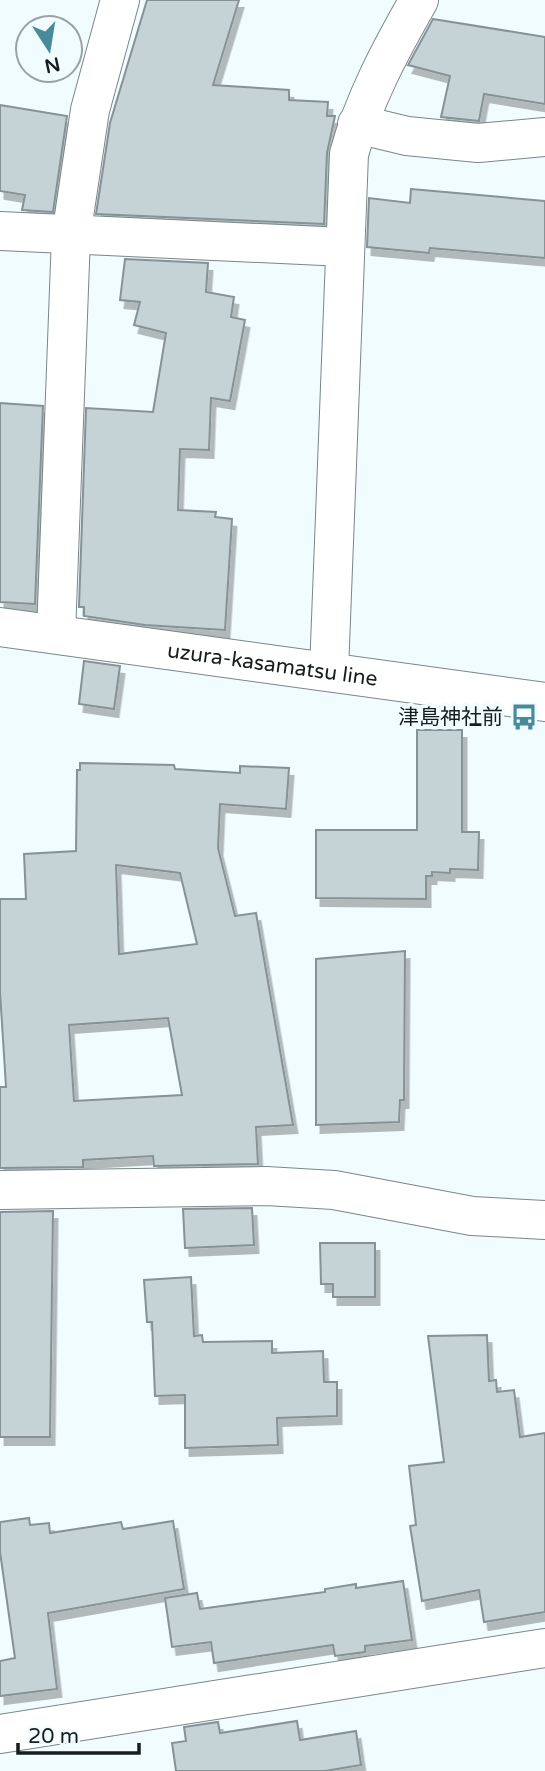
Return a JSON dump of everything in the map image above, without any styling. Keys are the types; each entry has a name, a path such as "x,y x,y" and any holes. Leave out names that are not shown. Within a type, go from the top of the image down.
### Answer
{"street":[{"path":"56,634 71,236 90,110 120,0"},
{"path":"329,671 349,154 357,124 388,54 419,0"},
{"path":"357,124 407,136 478,143 545,137"},
{"path":"0,231 344,247"},
{"name":"uzura-kasamatsu line","path":"0,626 545,702"},
{"path":"0,1189 266,1186 334,1190 472,1216 545,1220"},
{"path":"0,1734 545,1647"}],"building":[{"path":"147,0 239,0 213,85 289,90 289,100 328,102 327,116 335,116 327,153 324,224 96,214 110,123"},
{"path":"433,19 545,37 545,104 484,94 479,121 441,117 450,76 408,65"},
{"path":"0,105 67,116 53,212 22,210 25,195 0,191"},
{"path":"411,189 545,201 545,258 430,248 429,253 367,247 369,198 410,203"},
{"path":"125,259 208,263 206,292 234,297 231,317 245,320 230,401 211,398 209,450 180,449 178,510 216,512 215,517 232,519 225,630 145,625 84,616 84,607 79,607 86,408 153,412 166,333 134,325 140,302 120,300"},
{"path":"0,403 43,406 35,604 0,602"},
{"path":"84,661 120,666 114,709 79,704"},
{"path":"417,730 462,730 462,832 479,832 478,870 450,869 450,873 432,872 432,876 426,876 426,899 316,898 316,830 417,830"},
{"path":"80,763 174,765 175,769 240,773 240,766 289,768 286,809 220,804 218,848 235,916 256,913 293,1125 256,1127 258,1164 154,1166 153,1156 83,1160 83,1167 0,1168 0,1087 6,1087 0,992 0,899 26,899 24,854 76,851 77,770 80,770","holes":["116,865 180,873 197,944 119,954","168,1018 182,1095 74,1101 69,1025"]},
{"path":"405,951 404,1100 400,1100 399,1122 316,1125 316,959"},
{"path":"252,1208 254,1245 185,1248 183,1209"},
{"path":"53,1211 50,1437 0,1437 0,1212"},
{"path":"320,1243 375,1243 375,1297 333,1297 333,1284 321,1284"},
{"path":"191,1277 194,1336 202,1335 203,1342 272,1341 272,1353 323,1351 324,1382 337,1382 337,1416 277,1418 278,1445 185,1448 185,1395 155,1396 152,1322 147,1322 144,1280"},
{"path":"487,1335 489,1381 496,1380 497,1392 514,1390 520,1437 545,1433 545,1612 484,1622 479,1590 422,1601 410,1526 416,1525 409,1466 444,1462 428,1336"},
{"path":"29,1518 30,1525 49,1523 50,1533 121,1522 123,1529 173,1521 184,1589 48,1613 57,1689 0,1696 0,1661 15,1658 0,1552 0,1522"},
{"path":"403,1581 412,1640 365,1646 365,1652 335,1656 333,1645 214,1663 211,1642 172,1647 165,1598 197,1593 200,1609 325,1592 325,1589 356,1584 356,1588"},
{"path":"297,1721 300,1740 356,1731 361,1765 325,1771 176,1771 172,1743 186,1741 184,1727 218,1722 220,1733"}],"place":[{"name":"津島神社前","path":"524,717"}]}
